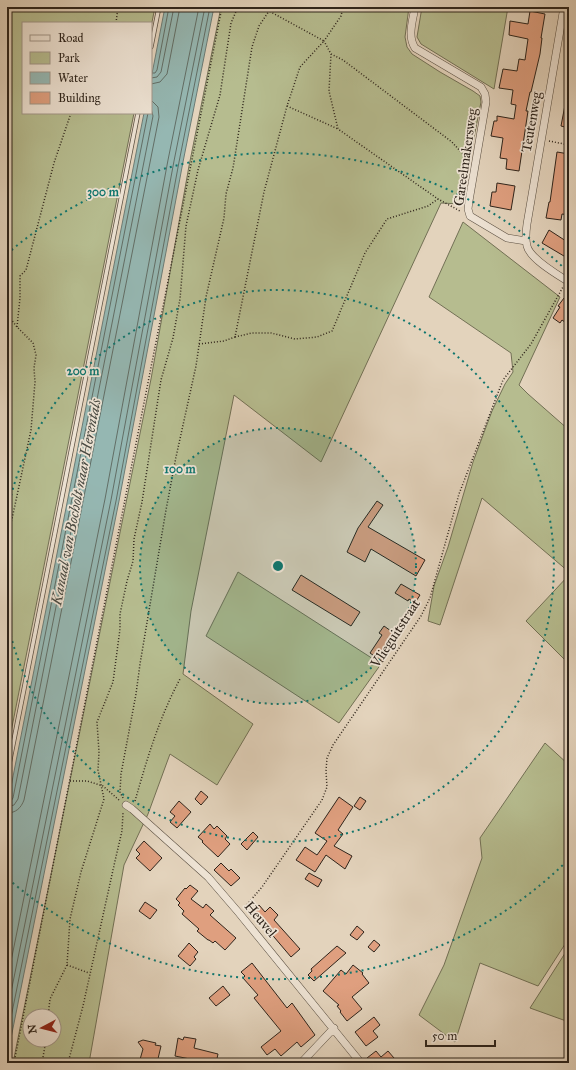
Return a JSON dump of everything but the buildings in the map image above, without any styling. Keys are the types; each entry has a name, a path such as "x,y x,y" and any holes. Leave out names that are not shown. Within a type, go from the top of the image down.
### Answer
{"street":[{"name":"Gareelmakersweg","path":"415,7 411,32 412,42 415,48 481,87 485,94 486,102 468,209 470,216 507,238 526,241"},
{"name":"Teutenweg","path":"526,241 527,224 564,7"},
{"path":"526,241 527,247 536,258 568,281"},
{"name":"Heuvel","path":"126,805 208,877 240,913 361,1063"},
{"path":"301,1063 334,1028"}],"lane":[{"path":"152,42 159,7"},
{"path":"7,775 138,114"}],"path":[{"path":"7,11 8,7"},
{"path":"116,22 118,7"},
{"path":"14,1063 222,7"},
{"path":"49,1008 50,999 66,965 70,919 81,872 104,799 98,770 99,752 97,722 113,682 120,629 120,614 127,581 134,562 134,539 142,502 156,412 162,380 173,338 180,299 186,226 198,170 220,95 231,23 238,7"},
{"path":"257,7 269,11 324,41 331,54 329,91 338,129"},
{"path":"68,1063 83,1006 89,973 120,839 122,818 126,805 120,792 120,774 125,744 136,694 166,510 196,366 206,297 224,218 226,194 233,168 252,47 259,26 269,11 287,7"},
{"path":"235,337 264,192 287,106 300,67 324,41 341,16 343,7"},
{"path":"331,54 343,60 452,142 474,168"},
{"path":"287,106 338,129 438,199 470,216"},
{"path":"17,327 20,298 20,276 26,270 54,163 72,114"},
{"path":"542,140 569,145"},
{"path":"199,344 224,341 252,333 271,333 295,339 317,337 332,331 365,253 387,219 428,206 438,199"},
{"name":"Vlieguitstraat","path":"240,913 262,887 322,800 327,787 327,758 333,745 421,616 430,598 459,494 503,380 531,344 568,281"},
{"path":"7,314 17,327 34,343 36,355 31,430 18,493 7,536"},
{"path":"132,809 157,727 180,679"},
{"path":"70,781 86,782 102,786 126,805"},
{"path":"66,965 89,973"},
{"path":"42,1063 45,1048"}],"green space":[{"path":"7,7 155,7 152,22 22,22 22,114 134,114 7,752"},
{"path":"221,7 264,7 275,10 287,7 409,7 405,37 407,47 412,54 480,96 481,102 461,204 441,203 321,462 234,395 191,611 183,674 253,724 217,785 170,754 148,814 124,865 89,1063 13,1063 22,1018 22,1048 62,1048 62,1008 24,1008 151,379 189,166"},
{"path":"422,7 508,7 494,89 421,44 417,37"},
{"path":"463,222 560,297 519,385 569,430 569,572 482,498 440,625 428,621 434,586 448,547 473,462 492,411 505,384 513,372 511,353 429,297"},
{"path":"238,572 381,664 339,723 206,636"},
{"path":"569,575 569,664 526,621"},
{"path":"545,743 569,765 569,938 538,986 480,963 455,1042 419,1015 444,965 482,858 480,838"},
{"path":"569,947 569,1022 530,1008"}],"water":[{"name":"Kanaal van Bocholt naar Herentals","path":"165,7 214,7 119,501 7,1058 7,807 144,114 152,114 152,74"}]}
